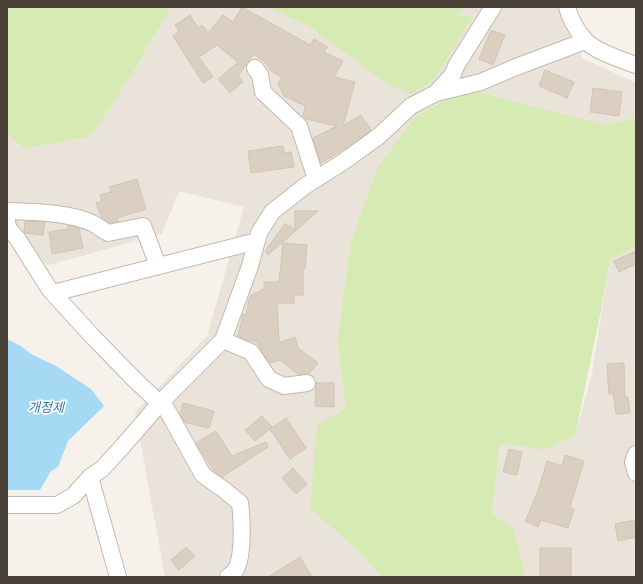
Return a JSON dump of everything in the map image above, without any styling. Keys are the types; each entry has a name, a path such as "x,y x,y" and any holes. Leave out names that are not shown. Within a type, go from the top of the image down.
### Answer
{"street":[{"path":"436,93 453,74 456,66 493,7"},
{"path":"567,7 569,16 585,41 606,54 636,65"},
{"path":"7,505 57,505 73,496 90,477 102,468 162,402 223,340 250,266 259,233 272,212 316,179 379,136 411,106 436,93 481,82 585,41"},
{"path":"255,68 260,75 263,92 299,126 316,179"},
{"path":"7,211 44,213 73,217 92,223 108,233 143,226 158,266"},
{"path":"7,221 8,228 17,238 53,293 133,378 156,400 162,402 203,475 223,489 240,504 242,519 239,560 235,571 228,577"},
{"path":"53,293 257,241"},
{"path":"223,340 251,352 269,379 284,386 307,383"},
{"path":"636,454 633,462 636,473"},
{"path":"90,477 118,577"}],"shaded area":[{"path":"171,7 267,7 310,27 384,82 473,16 455,16 467,7 563,7 582,58 636,83 636,118 605,125 467,89 351,242 337,341 346,408 357,550 382,577 165,577 135,412 207,336 244,207 179,191 162,234 48,265 7,234 7,134 25,149 91,136 129,79"},
{"path":"636,247 636,577 526,577 514,529 492,514 500,443 545,450 575,436 592,374 610,258"}],"green space":[{"path":"7,7 171,7 129,79 91,136 25,149 7,134"},
{"path":"267,7 467,7 456,16 473,16 433,81 411,94 384,82 310,27"},
{"path":"467,89 605,125 636,118 636,247 610,259 575,436 545,450 500,443 492,514 514,529 526,577 382,577 357,550 310,508 317,426 346,408 337,341 351,242 378,167 416,116"}],"water":[{"name":"개정제","path":"7,339 21,346 31,354 56,366 91,389 104,406 68,441 58,467 51,471 40,490 7,490"}],"building":[{"path":"242,7 310,45 314,39 328,47 324,52 343,61 334,77 355,82 343,126 361,115 371,130 351,145 321,163 313,138 337,126 306,119 303,116 305,106 284,96 278,84 281,77 271,71 266,63 254,54 238,76 243,82 230,93 218,79 238,62 217,45 199,57 213,77 203,83 173,36 179,31 175,25 190,15 198,28 202,25 208,33 223,15 233,22"},
{"path":"491,30 505,35 493,65 479,59"},
{"path":"545,70 574,82 567,98 539,86"},
{"path":"593,88 622,92 619,116 590,112"},
{"path":"283,146 284,153 291,152 294,167 251,173 248,151"},
{"path":"137,179 146,209 117,218 118,221 110,223 102,218 96,203 102,201 100,195 111,192 109,187"},
{"path":"295,211 318,211 268,255 265,251 285,224 295,229"},
{"path":"25,221 45,222 43,235 25,233"},
{"path":"68,225 79,228 83,248 52,254 49,232 68,229"},
{"path":"283,243 307,245 305,269 303,268 303,295 294,295 294,303 277,303 279,343 295,337 298,348 318,363 309,374 299,375 280,360 270,363 260,349 258,342 246,340 238,336 243,314 246,315 250,296 264,289 264,282 279,282"},
{"path":"636,251 636,264 619,272 614,261"},
{"path":"624,363 625,397 628,397 630,413 616,414 613,394 609,394 607,364"},
{"path":"316,383 334,383 334,407 315,406"},
{"path":"183,403 214,411 209,428 184,422 180,414"},
{"path":"262,416 272,427 255,441 245,430"},
{"path":"286,418 306,448 290,459 270,429"},
{"path":"216,431 232,456 266,442 268,447 222,477 214,471 196,443"},
{"path":"509,449 522,452 517,475 503,472"},
{"path":"565,455 584,461 570,507 574,509 568,528 541,520 538,527 525,521 538,491 547,461 562,466"},
{"path":"293,468 307,484 296,494 282,478"},
{"path":"636,520 636,537 618,541 615,524"},
{"path":"186,547 195,556 179,570 171,560"},
{"path":"540,548 571,548 571,576 540,577"},
{"path":"300,557 312,577 268,577"}]}
